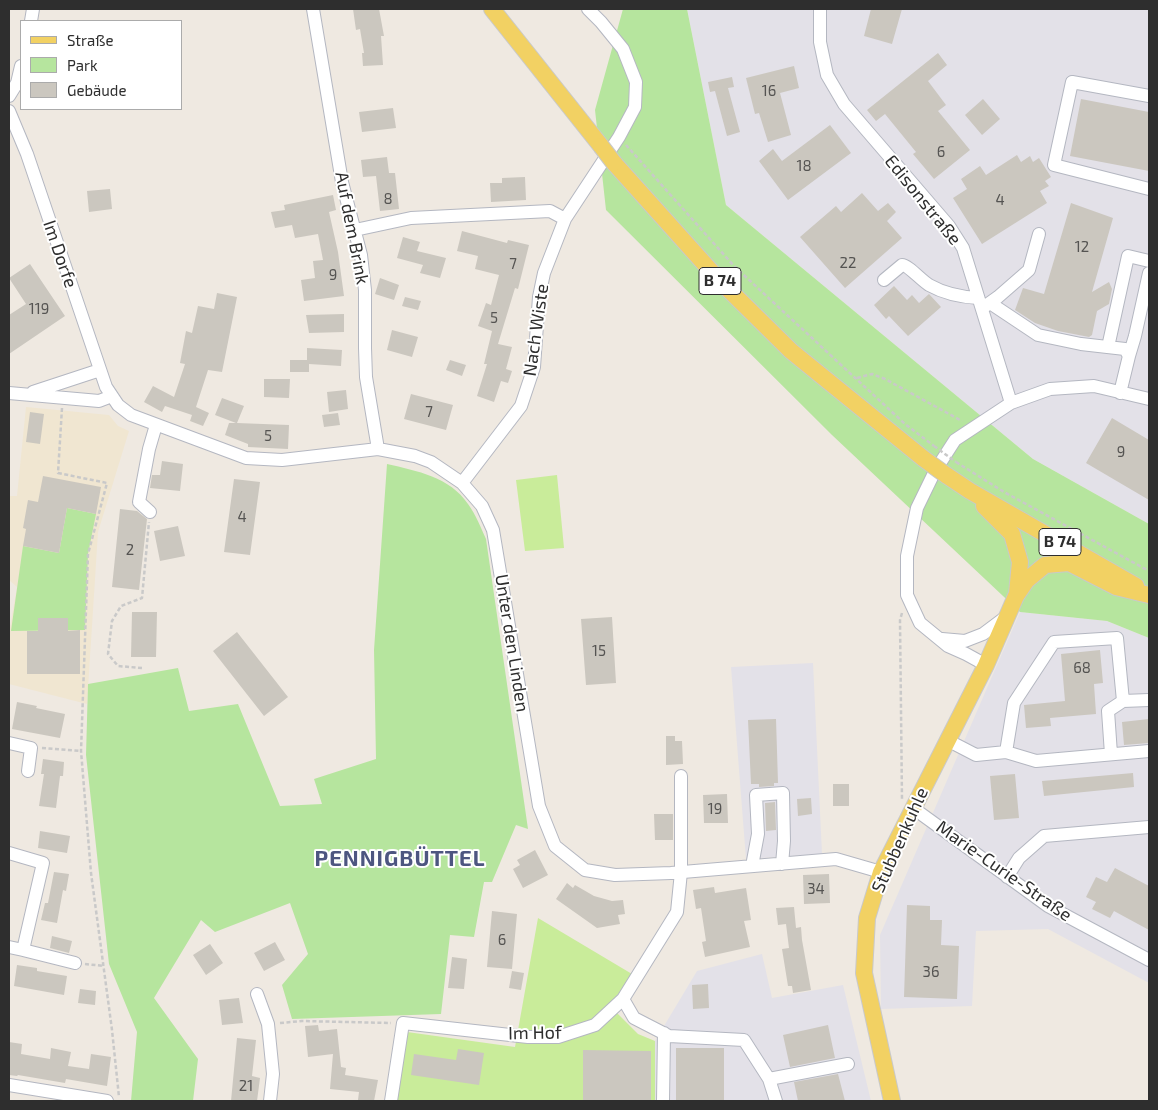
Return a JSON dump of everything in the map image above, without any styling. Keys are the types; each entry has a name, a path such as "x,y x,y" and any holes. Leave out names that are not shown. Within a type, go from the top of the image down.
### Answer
{"main road":[{"name":"B 74","path":"492,9 614,163 719,280 791,351 951,468 970,492 1012,534 1020,562 1016,596"},
{"name":"B 74","path":"970,492 1149,594"},
{"name":"B 74","path":"1016,596 1027,580 1045,565 1068,564 1116,587 1149,594"},
{"name":"Stubbenkuhle","path":"892,1101 864,973 867,918 881,872 986,665 1016,596"}],"street":[{"name":"Auf dem Brink","path":"313,9 342,182 361,255 365,290 366,377 378,449"},
{"name":"Nach Wiste","path":"462,483 521,406 534,367 539,298 544,273 565,219 619,137 635,108 636,82 623,49 588,9"},
{"name":"Edisonstraße","path":"820,9 820,42 827,75 844,104 949,226 963,248 983,303 1011,403"},
{"path":"9,96 17,83 20,70"},
{"path":"1149,96 1072,82 1054,165 1149,188"},
{"name":"Im Dorfe","path":"9,110 27,154 106,387 112,396"},
{"path":"355,230 411,218 550,212 565,219"},
{"path":"983,303 1029,270 1039,234"},
{"path":"1108,347 1128,256 1149,261"},
{"path":"884,280 902,265 908,266 915,275 929,285 958,297 983,303 1038,335 1047,338 1124,349 1129,356"},
{"path":"1120,393 1149,273"},
{"path":"28,394 100,370"},
{"path":"986,665 948,646 920,624 907,595 907,556 917,508 935,471 955,440 1011,403 1050,389 1094,386 1149,399"},
{"path":"9,392 99,401 112,396"},
{"name":"Unter den Linden","path":"112,396 118,406 131,415 246,458 282,460 378,449 415,456 431,462 462,483 482,506 493,530 539,806 555,846 585,870 615,875 836,860 881,872"},
{"path":"150,512 139,502 149,449 156,425"},
{"path":"938,639 965,641 983,634 1007,616"},
{"path":"1006,752 1014,703 1054,642 1117,638 1123,701"},
{"path":"1111,754 1108,710 1123,701 1149,700"},
{"path":"947,740 976,755 1006,752 1036,761 1149,751"},
{"path":"9,743 31,748 28,771"},
{"name":"Im Hof","path":"403,1023 528,1037 558,1037 595,1025 623,999 677,912 681,872 681,776"},
{"path":"752,866 758,834 756,796 783,793 784,841 782,864"},
{"name":"Marie-Curie-Straße","path":"913,808 1048,906 1149,960"},
{"path":"1007,877 1019,858 1044,836 1149,827"},
{"path":"9,853 43,863 23,950"},
{"path":"9,947 75,963"},
{"path":"257,994 268,1024 273,1074 270,1101"},
{"path":"623,999 634,1018 669,1036 744,1040 770,1079 776,1101"},
{"path":"391,1101 403,1023"},
{"path":"663,1101 664,1034"},
{"path":"770,1079 848,1064"},
{"path":"9,1085 69,1098 107,1101"}],"path":[{"path":"619,137 734,266 905,424 929,452 951,468 1004,492 1149,571"},
{"path":"856,378 872,374 886,379 974,428"},
{"path":"63,398 58,473 107,483 88,554 81,751 91,873 120,1101"},
{"path":"142,668 118,666 108,654 112,621 122,606 142,598 150,512"},
{"path":"907,595 900,620 902,800 913,808"},
{"path":"31,748 81,751"},
{"path":"75,963 104,966"},
{"path":"268,1024 302,1021 403,1023"}],"shaded area":[{"path":"687,9 1149,9 1149,524 1033,459 726,205"},
{"path":"26,407 109,415 118,426 129,431 98,532 87,704 9,684 9,633 17,587 9,580 9,496 17,496"},
{"path":"1020,612 1107,621 1149,638 1149,983 1048,929 976,931 972,1006 881,1009 880,935"},
{"path":"813,663 822,854 746,859 731,667"},
{"path":"762,954 772,998 843,985 871,1101 655,1101 655,1041 697,971"}],"green space":[{"path":"623,9 687,9 726,205 1033,459 1149,524 1149,638 1107,621 1020,612 832,435 606,210 595,110"},
{"path":"387,464 410,469 442,481 452,487 471,508 486,539 528,829 516,825 492,882 484,882 474,937 450,935 441,1014 292,1019 282,985 308,954 290,903 215,932 201,920 154,998 198,1059 193,1101 131,1101 137,1032 109,964 86,755 88,684 178,668 189,711 238,704 280,806 322,804 314,779 376,759 374,650"},
{"path":"557,475 564,548 525,551 516,480"},
{"path":"67,508 96,514 88,554 85,630 11,631 23,546 59,553"},
{"path":"538,918 632,974 610,1006 638,1034 655,1041 655,1101 396,1101 407,1032 515,1047"}],"building":[{"path":"353,9 379,9 384,36 381,36 383,65 363,66 362,53 364,53 360,29 356,30"},
{"path":"871,9 902,9 892,44 864,36"},
{"path":"938,53 947,65 928,81 946,105 938,111 970,150 934,179 913,154 916,152 885,114 876,121 867,110"},
{"path":"794,66 799,88 780,93 791,135 768,142 759,113 755,114 746,78"},
{"path":"732,77 734,87 728,88 740,132 727,136 715,91 710,92 708,82"},
{"path":"983,99 1000,119 982,135 965,115"},
{"path":"1081,99 1149,112 1149,171 1070,156"},
{"path":"393,108 396,128 362,132 359,112"},
{"path":"830,125 851,153 788,200 759,161 773,149 782,161"},
{"path":"1017,155 1021,162 1030,156 1033,162 1039,158 1051,177 1045,181 1049,186 1040,191 1047,203 982,244 953,198 967,189 961,179 980,166 986,175"},
{"path":"387,157 389,173 395,173 399,209 380,211 376,176 363,177 361,160"},
{"path":"525,177 526,200 491,202 490,183 502,183 502,178"},
{"path":"110,189 112,209 89,212 87,191"},
{"path":"862,193 878,211 888,203 896,212 887,221 902,238 845,288 800,237 836,206 841,212"},
{"path":"333,195 336,210 329,212 338,252 344,296 304,301 301,280 315,278 313,261 323,260 318,234 295,238 292,225 275,228 271,212 285,210 284,205"},
{"path":"1071,203 1113,218 1092,292 1109,282 1112,289 1109,304 1097,311 1092,335 1089,337 1058,331 1035,323 1015,310 1023,288 1044,294"},
{"path":"462,231 507,243 508,240 529,245 518,289 515,288 498,344 512,347 506,369 512,371 508,383 501,381 494,402 477,396 487,364 484,364 492,331 478,326 486,303 491,305 499,275 475,269 478,256 457,251"},
{"path":"403,237 420,242 417,251 446,258 440,278 420,273 423,265 397,258"},
{"path":"30,264 65,316 9,354 9,315 26,304 9,278"},
{"path":"380,278 399,285 394,300 375,294"},
{"path":"894,286 907,300 912,295 919,303 929,294 941,307 908,336 889,316 886,319 874,305"},
{"path":"217,293 237,297 222,372 208,370 196,407 209,413 203,426 190,421 192,415 165,406 162,412 144,402 153,386 174,397 185,364 180,363 186,331 192,333 198,306 214,309"},
{"path":"405,297 421,301 418,310 402,306"},
{"path":"344,314 344,332 309,333 306,315"},
{"path":"392,330 418,337 412,357 387,350"},
{"path":"307,348 342,350 341,366 309,364 309,372 290,372 290,360 307,360"},
{"path":"450,360 466,365 462,376 446,370"},
{"path":"264,379 290,379 289,398 264,397"},
{"path":"346,390 348,409 329,412 327,392"},
{"path":"411,394 453,405 446,430 404,419"},
{"path":"222,398 244,406 237,423 289,425 288,449 248,447 248,444 225,435 229,423 236,423 215,415"},
{"path":"30,412 44,414 40,444 26,442"},
{"path":"338,413 340,425 324,427 322,415"},
{"path":"1112,418 1149,440 1149,500 1086,463"},
{"path":"162,461 183,464 180,491 150,488 152,475 160,475"},
{"path":"43,476 101,487 96,514 67,508 59,553 23,546 26,529 23,528 28,500 38,502"},
{"path":"234,479 260,482 250,555 224,552"},
{"path":"120,509 137,511 147,519 139,590 112,587"},
{"path":"178,526 185,556 160,561 154,531"},
{"path":"132,612 157,612 156,657 131,657"},
{"path":"612,617 616,683 586,685 581,619"},
{"path":"38,618 68,618 68,631 80,630 80,674 27,674 27,631 38,631"},
{"path":"237,632 288,697 264,716 213,651"},
{"path":"1100,650 1103,683 1094,684 1096,714 1050,718 1051,726 1026,728 1024,705 1065,701 1061,654"},
{"path":"17,702 65,714 60,738 12,729"},
{"path":"776,719 778,783 774,783 774,786 759,787 759,784 751,784 748,720"},
{"path":"1149,719 1149,743 1124,745 1122,722"},
{"path":"666,736 675,736 675,741 682,741 683,764 666,765"},
{"path":"43,759 64,762 63,776 60,776 56,808 39,806 44,774 41,774"},
{"path":"1133,773 1134,787 1044,796 1042,781"},
{"path":"1015,774 1019,818 994,820 990,776"},
{"path":"833,784 849,784 849,806 833,806"},
{"path":"727,794 728,823 704,823 703,795"},
{"path":"811,798 812,814 798,816 797,799"},
{"path":"775,802 776,830 766,831 765,803"},
{"path":"654,814 673,814 673,840 655,840"},
{"path":"40,831 70,836 67,853 38,848"},
{"path":"535,850 548,875 523,888 513,869 520,865 517,860"},
{"path":"1115,868 1149,886 1149,930 1114,911 1110,918 1092,909 1096,902 1086,897 1096,877 1107,882"},
{"path":"54,872 69,874 66,891 63,890 57,923 41,920 45,903 48,903"},
{"path":"829,874 830,903 804,904 803,875"},
{"path":"567,883 573,888 575,885 594,896 612,901 623,900 625,914 618,915 620,924 597,928 556,899"},
{"path":"714,887 715,893 746,888 751,920 744,921 750,947 705,957 702,942 706,941 701,908 696,909 693,890"},
{"path":"907,905 930,906 930,920 942,920 941,945 959,946 957,999 904,997"},
{"path":"794,907 796,928 801,927 811,990 793,993 792,986 788,986 782,949 789,948 786,924 778,925 776,908"},
{"path":"492,911 517,914 512,969 487,967"},
{"path":"52,936 72,941 69,953 50,948"},
{"path":"275,942 285,960 264,971 254,953"},
{"path":"210,944 223,963 206,975 193,955"},
{"path":"452,957 467,959 464,989 448,988"},
{"path":"17,965 37,968 37,971 67,976 64,995 14,986"},
{"path":"512,971 524,973 521,990 509,988"},
{"path":"708,984 709,1008 693,1009 692,985"},
{"path":"80,989 96,991 95,1005 78,1003"},
{"path":"239,998 243,1023 222,1025 219,1000"},
{"path":"318,1025 319,1031 337,1029 341,1067 346,1068 345,1075 378,1080 374,1101 358,1100 359,1092 330,1089 333,1054 308,1057 305,1026"},
{"path":"828,1025 835,1058 790,1067 783,1035"},
{"path":"237,1038 256,1040 252,1076 260,1078 257,1101 231,1101"},
{"path":"9,1042 22,1044 21,1054 50,1059 51,1048 71,1052 68,1066 89,1069 91,1054 111,1057 107,1086 66,1079 65,1083 9,1075"},
{"path":"676,1048 724,1048 724,1101 676,1101"},
{"path":"458,1049 484,1053 479,1085 411,1075 414,1054 456,1060"},
{"path":"583,1050 651,1051 651,1101 583,1101"},
{"path":"838,1074 845,1101 798,1101 794,1082"}],"district":[{"name":"PENNIGBÜTTEL","path":"400,859"}]}
